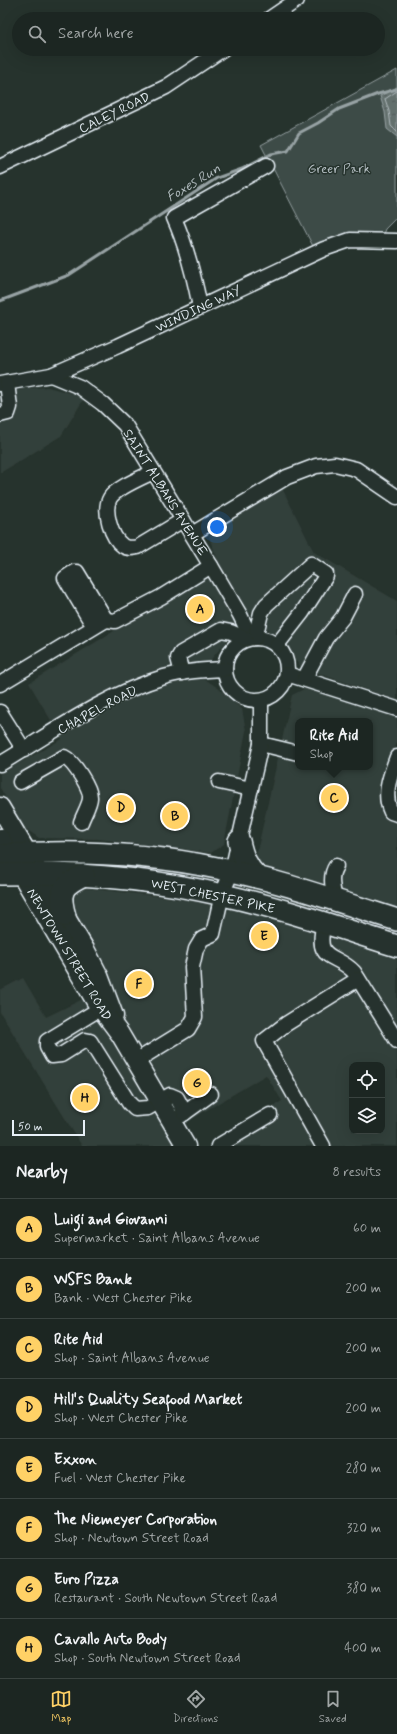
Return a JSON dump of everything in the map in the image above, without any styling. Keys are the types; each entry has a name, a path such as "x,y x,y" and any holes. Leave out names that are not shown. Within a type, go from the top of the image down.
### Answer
{"highway":[{"path":"239,841 245,862 257,877"},
{"name":"WEST CHESTER PIKE","path":"9,850 131,856 184,862 257,877 396,917"},
{"name":"WEST CHESTER PIKE","path":"0,874 30,873 84,875 153,882 222,894 324,923 397,946"},
{"path":"65,916 61,898 63,889 71,881 84,875"}],"main road":[{"name":"NEWTOWN STREET ROAD","path":"0,808 9,850 65,916 99,976 120,1034"},
{"name":"NEWTOWN STREET ROAD","path":"30,873 101,1008 120,1034"},
{"path":"120,1034 159,1101 178,1117 186,1146"}],"street":[{"path":"279,12 297,0"},
{"name":"CALEY ROAD","path":"0,168 166,87 212,56"},
{"path":"200,307 196,282 185,243 174,218 266,166"},
{"name":"WINDING WAY","path":"3,383 51,375 118,346 324,248 350,240 397,241"},
{"name":"SAINT ALBANS AVENUE","path":"51,375 80,387 103,404 125,426 192,534 240,615 251,638"},
{"path":"0,416 8,413 10,407 3,383"},
{"path":"192,534 287,477 316,466 335,464 356,469 397,497"},
{"path":"153,472 116,492 110,498 106,512 107,519 118,541 124,546 130,548 138,547 183,520"},
{"path":"182,673 178,658 181,653 221,630 251,638 269,640 277,645 286,659 287,674 284,684 278,692 261,700 245,699 235,692 227,682 225,670 226,661 230,650 251,638 261,613 266,605 311,564 326,574 302,613 277,645"},
{"path":"0,684 100,623 115,621 161,597 211,566"},
{"path":"304,679 326,638 343,617 355,594"},
{"name":"CHAPEL ROAD","path":"0,764 97,706 130,689 164,677 196,670 225,670"},
{"path":"287,674 396,706"},
{"path":"136,1060 188,1029 195,1017 192,967 196,949 202,939 213,934 222,894 232,871 261,744 261,700"},
{"path":"0,712 24,750"},
{"path":"261,744 295,752"},
{"path":"20,782 64,757 71,760 90,791 90,799 81,822"},
{"path":"397,757 388,784 387,796 388,806 391,812 397,814"},
{"path":"219,782 251,789"},
{"path":"335,900 332,877 333,870 336,866"},
{"path":"324,923 322,938 325,950 333,959 351,968 397,1041"},
{"path":"322,1146 264,1041 286,1024 358,979"},
{"path":"101,1008 47,1041 47,1048 54,1057 61,1055 85,1040 90,1041 129,1103 135,1109 148,1108 159,1101"},
{"path":"178,1117 211,1094"},
{"path":"218,1146 270,1115"}],"shaded area":[{"path":"48,387 85,397 61,436 0,473 0,393 28,388"},
{"path":"282,488 314,552 397,601 397,700 302,668 252,612 212,658 205,679 242,709 246,731 224,844 211,853 98,839 39,838 23,827 0,788 0,774 62,739 29,683 220,566 209,537 213,530"},
{"path":"308,687 397,716 397,742 379,801 397,807 397,911 254,865 292,695"},
{"path":"76,887 212,902 397,958 397,1146 210,1146 282,1101 266,1075 180,1126 125,1030 117,1006 70,911 69,892"},
{"path":"23,978 46,1017 87,997 177,1146 82,1146 0,1012 0,990"}],"green space":[{"name":"Greer Park","path":"397,70 397,217 385,229 381,239 316,252 261,145"}],"water":[{"path":"397,87 397,137 387,129 385,112 380,96"}],"waterway":[{"name":"Foxes Run","path":"0,301 69,275 217,178 242,169 271,154 288,151 299,133 318,123 339,109 378,94 397,89"}],"place":[{"name":"Luigi and Giovanni","path":"200,609"},
{"name":"Rite Aid","path":"334,798"},
{"name":"Hill's Quality Seafood Market","path":"121,808"},
{"name":"WSFS Bank","path":"175,816"},
{"name":"Exxon","path":"264,936"},
{"name":"The Niemeyer Corporation","path":"139,984"},
{"name":"Euro Pizza","path":"197,1083"},
{"name":"Cavallo Auto Body","path":"85,1098"}]}
